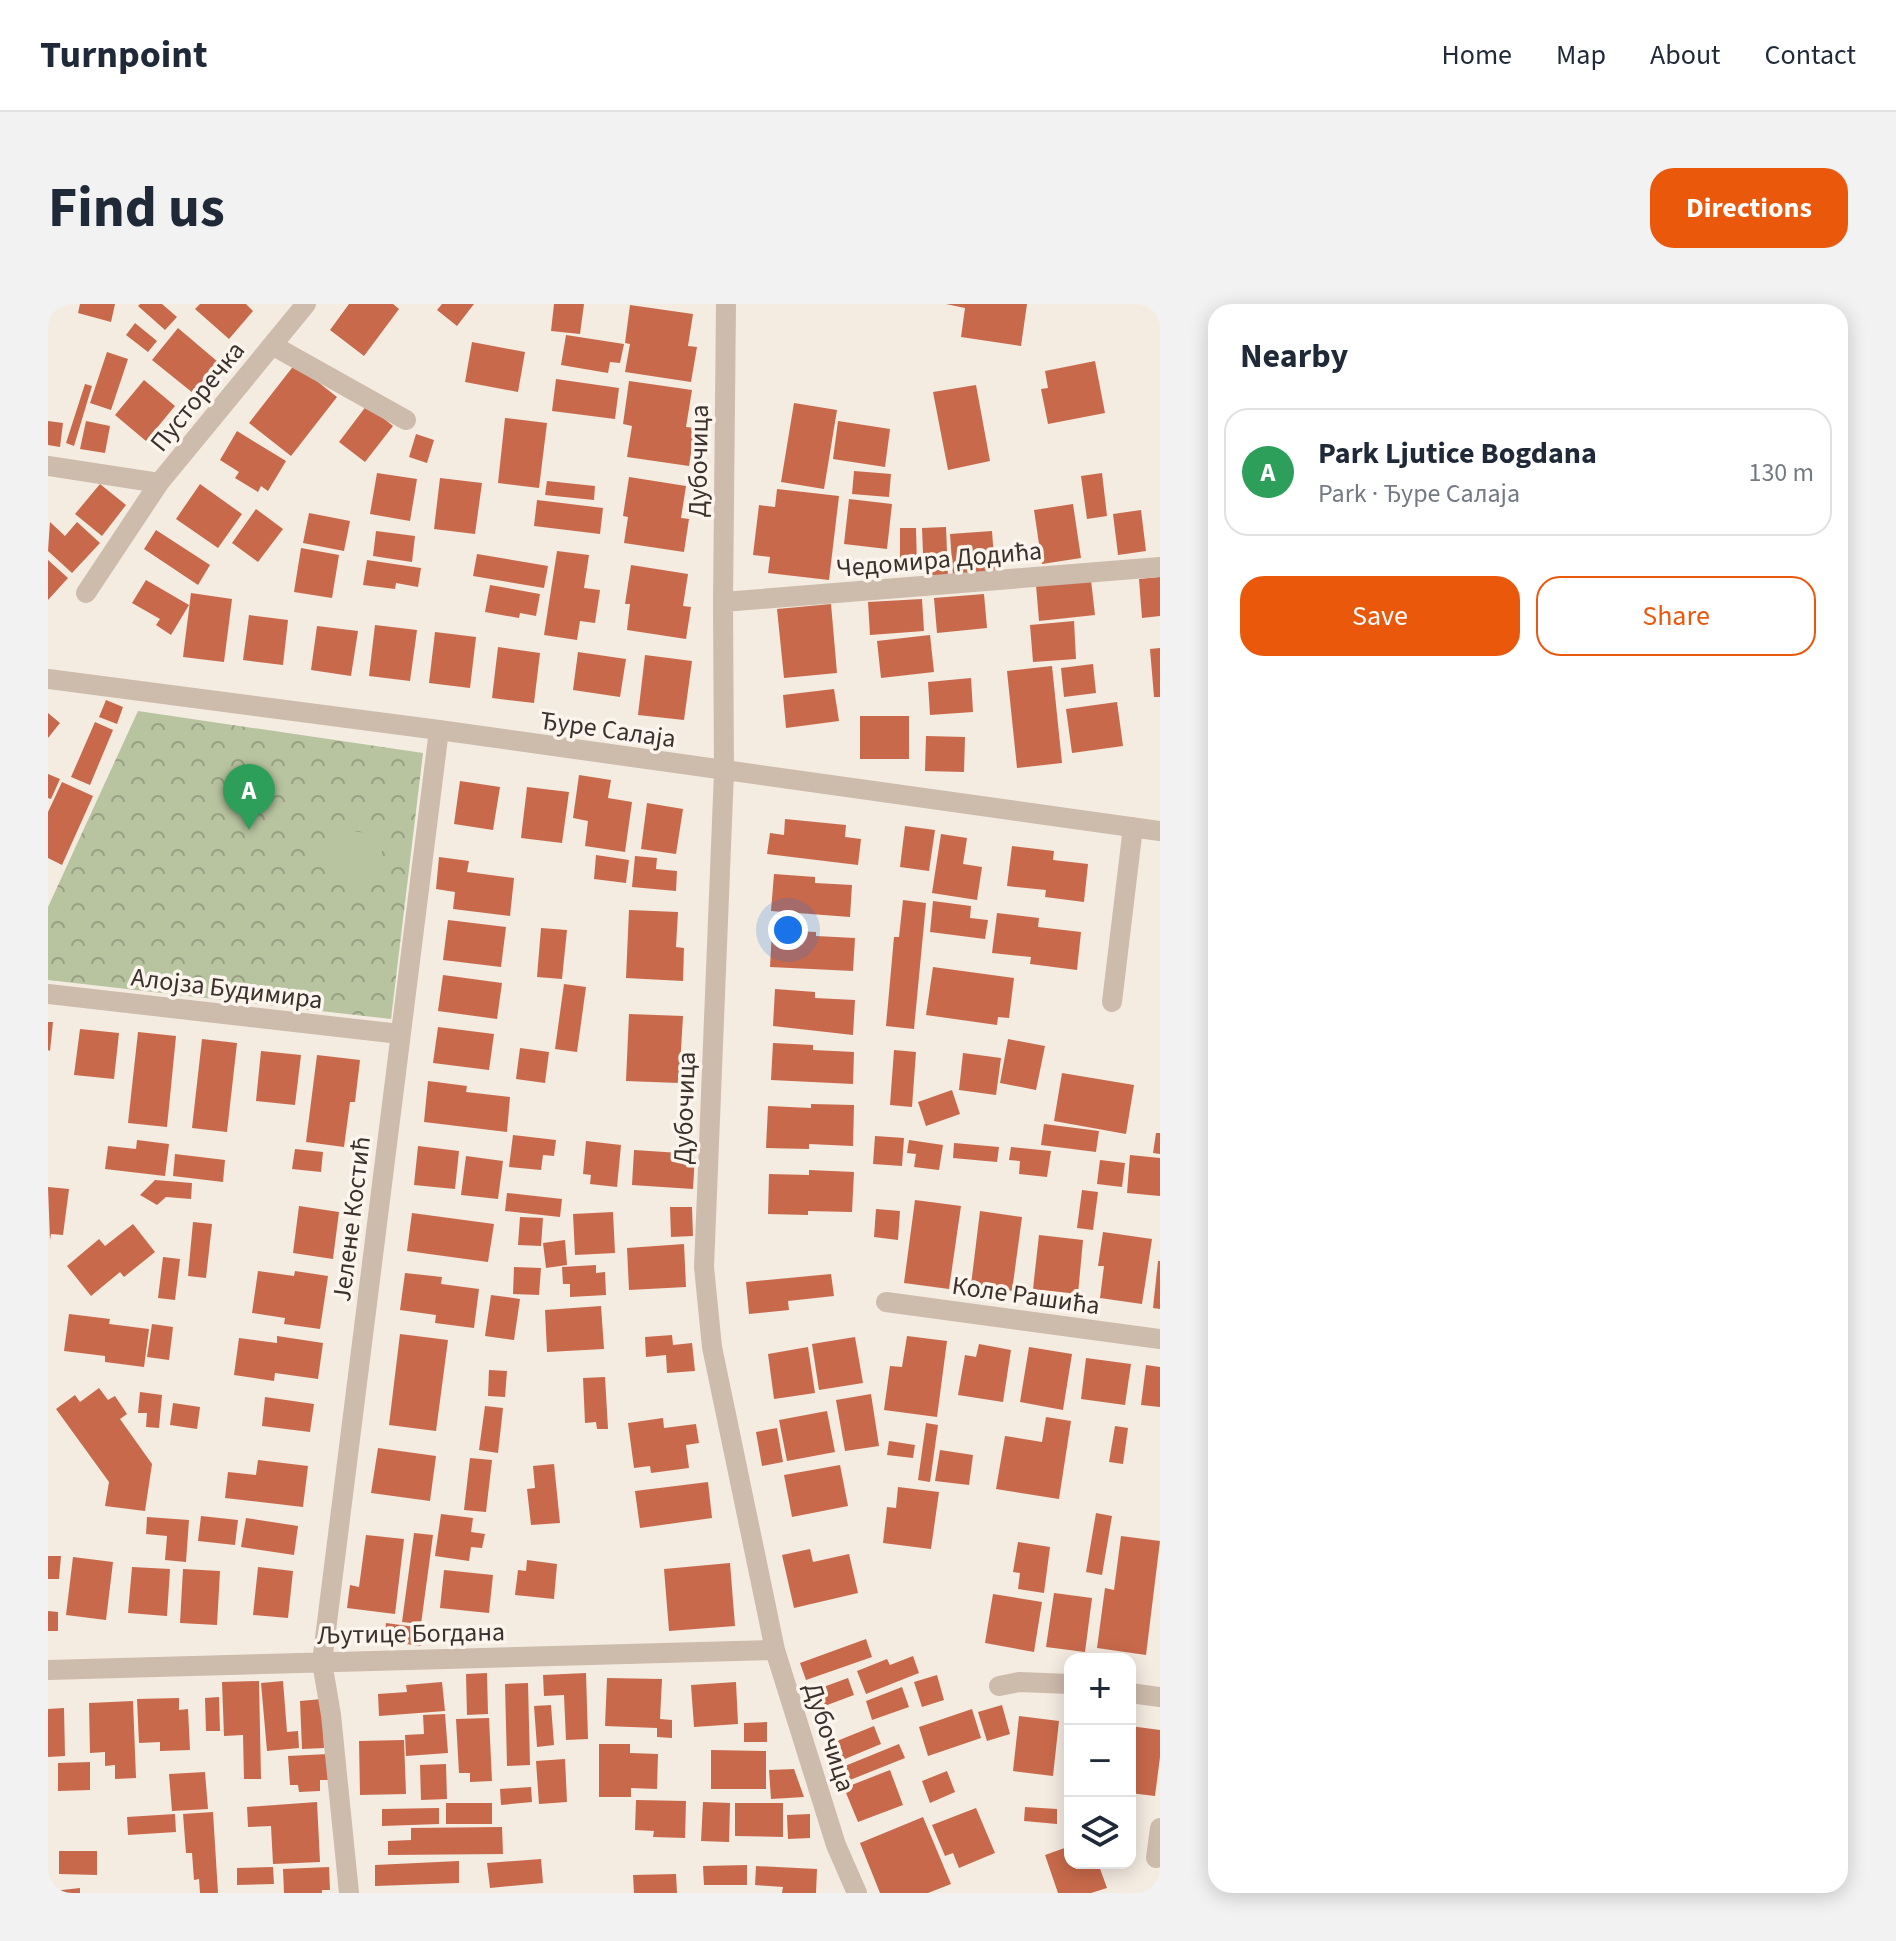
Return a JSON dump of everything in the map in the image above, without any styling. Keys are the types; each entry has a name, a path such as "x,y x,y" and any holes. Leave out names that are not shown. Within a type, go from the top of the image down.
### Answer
{"street":[{"name":"Пусторечка","path":"86,593 159,483 306,304"},
{"name":"Дубочица","path":"726,304 724,772 704,1267 712,1347 775,1650 836,1845 857,1893"},
{"path":"272,345 406,420"},
{"name":"Пусторечка","path":"48,466 159,483"},
{"name":"Чедомира Додића","path":"723,602 1160,567"},
{"name":"Ђуре Салаја","path":"48,679 439,730 1160,831"},
{"name":"Јелене Костић","path":"349,1893 331,1715 322,1662 439,730"},
{"path":"1112,1002 1133,827"},
{"name":"Алојза Будимира","path":"48,994 400,1034"},
{"name":"Коле Рашића","path":"886,1302 1160,1339"},
{"name":"Љутице Богдана","path":"48,1670 775,1650"},
{"path":"999,1686 1019,1682 1064,1684"},
{"path":"1136,1694 1160,1697"},
{"path":"1156,1858 1160,1828"}],"green space":[{"path":"138,711 423,753 391,1019 48,980 48,907"},
{"path":"332,829 384,835 378,883 328,879"}],"building":[{"path":"80,304 115,304 111,322 78,313"},
{"path":"162,304 177,317 165,330 138,306"},
{"path":"200,304 246,304 253,311 229,339 195,309"},
{"path":"349,304 393,304 399,309 364,356 330,330"},
{"path":"442,304 474,304 457,326 437,310"},
{"path":"554,304 584,304 580,334 551,331"},
{"path":"946,304 1027,304 1021,346 961,337 965,308"},
{"path":"630,305 693,314 688,346 697,347 691,382 625,372 630,344 625,343"},
{"path":"135,323 157,341 148,352 126,335"},
{"path":"178,328 218,362 193,393 152,360"},
{"path":"566,335 624,344 620,363 610,362 608,373 561,365"},
{"path":"472,342 525,352 518,392 465,382"},
{"path":"107,352 128,359 111,410 90,403"},
{"path":"1095,361 1105,413 1048,424 1041,389 1048,388 1045,371"},
{"path":"295,364 337,397 291,456 249,423"},
{"path":"556,379 619,388 615,419 552,411"},
{"path":"144,380 175,406 146,441 115,415"},
{"path":"629,381 692,390 686,427 695,428 689,466 627,457 632,426 623,424"},
{"path":"85,384 92,386 74,446 66,443"},
{"path":"976,385 990,461 948,470 933,392"},
{"path":"794,403 837,410 824,489 781,482"},
{"path":"367,405 393,426 365,462 339,442"},
{"path":"505,418 547,423 539,488 498,483"},
{"path":"48,421 63,423 60,447 48,445"},
{"path":"86,421 110,426 105,453 80,449"},
{"path":"838,421 890,429 885,467 833,459"},
{"path":"237,431 286,461 268,491 261,486 258,492 235,478 239,472 220,460"},
{"path":"416,434 434,440 427,463 409,457"},
{"path":"854,471 891,474 889,497 852,494"},
{"path":"377,473 417,479 410,521 370,514"},
{"path":"1102,473 1107,516 1087,519 1081,476"},
{"path":"629,477 686,486 681,518 689,519 684,552 624,543 628,517 623,516"},
{"path":"440,478 482,483 475,534 434,529"},
{"path":"547,481 595,486 594,500 545,495"},
{"path":"100,484 126,505 102,536 75,514"},
{"path":"200,484 242,514 218,548 176,519"},
{"path":"777,489 839,496 829,580 768,573 770,557 753,555 759,505 775,507"},
{"path":"849,499 892,504 887,549 844,544"},
{"path":"537,500 603,508 600,534 534,526"},
{"path":"1073,504 1081,558 1042,564 1034,510"},
{"path":"256,509 283,529 258,562 232,543"},
{"path":"1141,510 1146,551 1118,555 1113,514"},
{"path":"309,513 350,521 344,551 303,543"},
{"path":"50,522 65,536 77,522 100,543 72,573 48,551"},
{"path":"946,527 948,576 924,577 922,528"},
{"path":"900,528 916,528 917,569 900,569"},
{"path":"156,530 210,565 198,585 144,549"},
{"path":"376,531 415,536 412,562 373,556"},
{"path":"992,531 995,572 953,576 950,534"},
{"path":"301,548 339,555 332,598 294,592"},
{"path":"557,551 589,555 584,588 600,590 595,623 580,621 577,640 544,635"},
{"path":"477,554 548,566 544,588 473,576"},
{"path":"48,560 68,578 48,600"},
{"path":"367,560 421,568 418,587 396,583 395,589 363,585"},
{"path":"631,565 688,574 683,606 691,607 686,639 627,630 630,604 625,604"},
{"path":"1160,577 1160,616 1142,618 1139,579"},
{"path":"146,580 189,605 171,635 156,625 160,619 132,603"},
{"path":"1091,580 1095,615 1039,621 1036,585"},
{"path":"490,585 540,594 536,616 520,613 519,618 485,612"},
{"path":"191,593 232,599 224,662 183,657"},
{"path":"984,594 987,628 937,633 934,598"},
{"path":"922,599 924,631 870,635 868,602"},
{"path":"831,604 837,673 784,678 777,609"},
{"path":"249,615 288,620 283,665 243,660"},
{"path":"1074,621 1076,659 1033,662 1030,625"},
{"path":"375,625 417,630 410,681 369,676"},
{"path":"317,626 358,631 351,676 311,670"},
{"path":"435,632 476,637 470,688 429,683"},
{"path":"930,635 934,672 881,678 877,641"},
{"path":"498,647 540,653 534,703 492,698"},
{"path":"1160,648 1160,697 1154,697 1150,649"},
{"path":"578,652 626,659 620,697 573,690"},
{"path":"645,655 692,661 684,720 638,715"},
{"path":"1093,664 1096,693 1064,697 1061,668"},
{"path":"1052,666 1062,763 1017,768 1007,671"},
{"path":"971,678 973,712 930,715 928,682"},
{"path":"834,689 839,721 786,728 783,695"},
{"path":"106,700 123,707 117,724 99,717"},
{"path":"1117,702 1123,746 1072,753 1066,709"},
{"path":"48,713 60,723 48,738"},
{"path":"860,716 909,716 909,759 860,759"},
{"path":"95,722 113,730 90,785 71,777"},
{"path":"926,736 965,737 964,772 925,771"},
{"path":"48,774 60,779 51,799 48,798"},
{"path":"579,775 611,780 608,798 632,802 625,852 585,846 588,821 573,818"},
{"path":"460,781 500,787 493,830 454,824"},
{"path":"62,782 93,796 62,865 48,858 48,812"},
{"path":"527,787 569,792 562,843 521,838"},
{"path":"647,803 683,809 676,854 641,849"},
{"path":"785,819 846,825 845,837 861,839 858,865 767,854 770,833 784,835"},
{"path":"905,826 935,830 929,871 900,867"},
{"path":"941,834 967,838 963,864 982,867 977,900 932,893"},
{"path":"1012,846 1054,851 1053,860 1088,864 1084,902 1045,897 1046,890 1007,886"},
{"path":"596,855 629,860 626,883 594,879"},
{"path":"635,856 657,858 656,869 677,871 676,891 632,887"},
{"path":"439,857 469,861 467,872 514,878 510,916 453,909 455,892 436,889"},
{"path":"774,874 815,877 815,883 852,885 850,917 771,911"},
{"path":"903,900 926,903 914,1029 886,1026 894,937 899,937"},
{"path":"933,901 971,906 970,918 988,920 985,939 930,932"},
{"path":"629,910 678,912 676,947 684,948 683,981 626,978"},
{"path":"997,913 1039,918 1038,927 1081,932 1077,970 1030,964 1031,957 992,953"},
{"path":"448,920 506,927 501,967 443,960"},
{"path":"541,928 567,930 562,979 537,977"},
{"path":"772,930 855,938 853,971 770,967"},
{"path":"933,967 1014,978 1009,1018 998,1017 997,1025 926,1015"},
{"path":"443,975 502,983 497,1019 438,1011"},
{"path":"564,984 586,987 577,1052 555,1049"},
{"path":"775,989 815,992 815,998 855,1000 853,1035 773,1026"},
{"path":"629,1014 683,1016 679,1083 626,1081"},
{"path":"48,1022 53,1022 50,1051 48,1050"},
{"path":"438,1027 494,1034 489,1070 433,1063"},
{"path":"80,1029 119,1033 114,1079 74,1075"},
{"path":"138,1032 176,1036 167,1127 128,1123"},
{"path":"202,1039 237,1043 227,1132 192,1128"},
{"path":"1008,1039 1045,1046 1036,1090 1000,1083"},
{"path":"773,1043 813,1045 813,1050 854,1052 853,1084 771,1080"},
{"path":"520,1048 549,1052 545,1083 516,1079"},
{"path":"894,1050 916,1052 912,1107 890,1105"},
{"path":"261,1051 301,1055 295,1105 256,1101"},
{"path":"963,1053 1001,1058 996,1095 959,1090"},
{"path":"317,1055 360,1060 355,1102 350,1102 344,1147 306,1142"},
{"path":"1062,1073 1134,1085 1126,1134 1054,1121"},
{"path":"428,1081 467,1086 466,1092 510,1097 507,1132 424,1122"},
{"path":"952,1090 960,1114 926,1126 918,1102"},
{"path":"811,1104 854,1105 853,1146 809,1144 809,1149 766,1148 768,1106 811,1108"},
{"path":"1044,1124 1099,1131 1096,1152 1041,1145"},
{"path":"1156,1133 1160,1133 1160,1154 1153,1153"},
{"path":"513,1135 556,1140 554,1156 543,1155 541,1170 509,1167"},
{"path":"875,1136 904,1138 902,1166 873,1164"},
{"path":"137,1140 169,1144 165,1176 105,1169 108,1146 136,1149"},
{"path":"909,1140 943,1145 939,1170 914,1167 916,1154 907,1153"},
{"path":"586,1141 621,1145 617,1187 590,1184 591,1175 583,1174"},
{"path":"954,1143 999,1147 997,1162 953,1158"},
{"path":"418,1146 459,1151 455,1189 414,1185"},
{"path":"1011,1147 1051,1151 1047,1177 1019,1174 1020,1161 1009,1160"},
{"path":"295,1149 323,1152 321,1172 292,1169"},
{"path":"634,1150 695,1154 693,1189 632,1185"},
{"path":"175,1154 225,1160 223,1182 173,1176"},
{"path":"1130,1155 1160,1158 1160,1196 1127,1193"},
{"path":"466,1156 503,1161 498,1199 461,1195"},
{"path":"1100,1160 1125,1163 1122,1187 1097,1184"},
{"path":"809,1170 854,1172 852,1212 768,1214 769,1174 809,1175"},
{"path":"155,1180 192,1183 191,1199 166,1197 157,1205 140,1195"},
{"path":"48,1187 69,1189 63,1235 51,1234 50,1240"},
{"path":"1082,1190 1098,1192 1093,1230 1077,1228"},
{"path":"507,1193 562,1199 560,1217 505,1211"},
{"path":"915,1200 961,1206 949,1289 904,1283"},
{"path":"299,1206 339,1212 333,1259 293,1253"},
{"path":"670,1207 692,1207 693,1236 671,1237"},
{"path":"876,1209 900,1211 898,1240 874,1237"},
{"path":"980,1211 1022,1217 1012,1291 971,1285"},
{"path":"613,1212 615,1253 575,1255 573,1214"},
{"path":"412,1213 494,1224 488,1262 407,1251"},
{"path":"520,1217 543,1218 541,1246 518,1245"},
{"path":"193,1222 212,1224 206,1278 188,1276"},
{"path":"133,1224 155,1252 124,1277 120,1272 91,1296 67,1266 99,1239 105,1246"},
{"path":"1103,1232 1152,1239 1142,1304 1100,1298 1104,1266 1098,1266"},
{"path":"1039,1235 1083,1240 1078,1294 1033,1289"},
{"path":"565,1240 567,1265 546,1268 543,1243"},
{"path":"684,1244 686,1287 629,1290 627,1248"},
{"path":"163,1257 180,1259 175,1300 158,1298"},
{"path":"1160,1261 1160,1309 1153,1308"},
{"path":"596,1265 596,1273 605,1272 606,1295 570,1297 570,1284 563,1284 562,1267"},
{"path":"514,1267 541,1268 539,1295 513,1294"},
{"path":"258,1271 294,1276 295,1271 328,1276 320,1329 284,1324 285,1318 252,1313"},
{"path":"405,1273 442,1277 441,1284 479,1289 474,1328 435,1323 436,1315 400,1310"},
{"path":"831,1274 834,1296 788,1301 789,1310 749,1314 746,1282"},
{"path":"491,1295 520,1299 514,1340 485,1336"},
{"path":"601,1306 604,1349 547,1352 545,1310"},
{"path":"69,1314 110,1319 109,1324 149,1329 144,1367 105,1362 105,1356 64,1351"},
{"path":"152,1324 173,1327 169,1360 147,1357"},
{"path":"400,1334 448,1340 436,1431 389,1425"},
{"path":"672,1335 673,1345 692,1343 695,1371 667,1373 666,1355 646,1357 645,1337"},
{"path":"277,1336 323,1343 318,1379 275,1373 274,1381 234,1375 239,1338 277,1343"},
{"path":"907,1336 947,1341 937,1417 884,1410 890,1366 902,1367"},
{"path":"855,1337 863,1383 819,1390 812,1344"},
{"path":"979,1344 1011,1350 1003,1402 958,1395 965,1355 976,1357"},
{"path":"808,1347 815,1393 774,1399 768,1354"},
{"path":"1029,1347 1072,1354 1063,1410 1020,1402"},
{"path":"1086,1358 1131,1364 1125,1405 1081,1399"},
{"path":"1146,1365 1160,1367 1160,1407 1141,1405"},
{"path":"489,1370 507,1371 505,1397 488,1396"},
{"path":"605,1377 608,1429 597,1429 596,1422 585,1423 583,1378"},
{"path":"99,1388 108,1400 115,1396 127,1414 120,1419 152,1464 145,1511 105,1506 109,1482 56,1409 75,1395 80,1402"},
{"path":"140,1392 162,1395 159,1428 146,1427 147,1413 138,1413"},
{"path":"871,1394 879,1446 845,1451 836,1400"},
{"path":"265,1397 314,1404 310,1432 262,1426"},
{"path":"173,1403 200,1407 197,1429 170,1425"},
{"path":"485,1406 503,1408 498,1453 479,1450"},
{"path":"827,1411 835,1452 787,1461 779,1420"},
{"path":"1046,1417 1071,1421 1059,1499 996,1489 1005,1436 1042,1442"},
{"path":"663,1418 664,1428 696,1424 699,1443 686,1445 689,1468 651,1473 650,1466 634,1468 628,1423"},
{"path":"926,1423 938,1425 930,1482 918,1480"},
{"path":"1115,1426 1128,1428 1123,1464 1109,1462"},
{"path":"777,1428 783,1462 762,1466 756,1432"},
{"path":"889,1441 915,1445 913,1458 887,1455"},
{"path":"378,1448 436,1456 430,1501 371,1493"},
{"path":"940,1450 973,1455 969,1485 935,1481"},
{"path":"470,1458 492,1460 486,1512 464,1510"},
{"path":"258,1460 308,1466 303,1507 225,1498 228,1472 256,1475"},
{"path":"554,1464 560,1523 531,1525 527,1489 535,1488 533,1466"},
{"path":"840,1465 848,1506 792,1517 784,1475"},
{"path":"708,1482 712,1518 640,1528 635,1491"},
{"path":"898,1487 939,1492 931,1549 883,1543 887,1507 896,1508"},
{"path":"1096,1513 1112,1516 1102,1575 1086,1572"},
{"path":"441,1514 473,1518 471,1532 485,1534 482,1548 471,1547 469,1561 435,1556"},
{"path":"201,1516 238,1520 235,1545 198,1541"},
{"path":"147,1517 189,1520 186,1562 165,1560 167,1536 146,1534"},
{"path":"246,1518 298,1526 294,1555 241,1547"},
{"path":"414,1533 433,1535 421,1624 402,1622"},
{"path":"366,1535 404,1539 395,1614 347,1608 350,1585 359,1587"},
{"path":"1121,1536 1160,1541 1146,1655 1097,1648 1105,1588 1114,1590"},
{"path":"1018,1542 1050,1547 1044,1593 1018,1589 1020,1573 1013,1572"},
{"path":"810,1549 813,1562 849,1554 858,1593 794,1608 782,1555"},
{"path":"48,1556 61,1556 59,1579 48,1579"},
{"path":"73,1557 113,1562 106,1620 66,1615"},
{"path":"527,1560 557,1564 554,1599 515,1595 518,1570 526,1571"},
{"path":"730,1563 735,1626 669,1631 664,1569"},
{"path":"132,1567 170,1569 167,1616 128,1613"},
{"path":"258,1567 293,1571 288,1618 253,1615"},
{"path":"183,1569 220,1571 217,1625 180,1623"},
{"path":"444,1570 493,1575 489,1613 440,1608"},
{"path":"1054,1593 1092,1598 1085,1652 1046,1647"},
{"path":"993,1594 1042,1602 1034,1652 985,1643"},
{"path":"48,1611 58,1612 58,1631 48,1631"},
{"path":"386,1623 423,1628 421,1646 384,1641"},
{"path":"866,1639 872,1657 806,1680 800,1663"},
{"path":"913,1656 919,1673 866,1694 857,1671 887,1659 890,1665"},
{"path":"487,1673 488,1714 467,1715 466,1674"},
{"path":"586,1673 588,1739 566,1740 564,1695 544,1696 543,1675"},
{"path":"937,1675 944,1700 922,1707 914,1682"},
{"path":"607,1678 662,1679 660,1719 672,1720 672,1738 657,1737 657,1728 605,1726"},
{"path":"848,1678 854,1695 814,1710 807,1693"},
{"path":"259,1681 261,1779 244,1779 243,1735 224,1736 222,1682"},
{"path":"283,1681 287,1732 298,1731 299,1748 267,1751 261,1683"},
{"path":"442,1682 445,1711 379,1716 378,1694 407,1692 406,1685"},
{"path":"736,1682 738,1724 694,1727 691,1685"},
{"path":"528,1683 530,1765 507,1766 505,1684"},
{"path":"902,1687 909,1707 872,1720 866,1701"},
{"path":"219,1697 220,1731 206,1731 205,1698"},
{"path":"179,1698 179,1710 188,1709 190,1750 160,1751 160,1742 139,1743 137,1699"},
{"path":"322,1699 324,1748 302,1749 300,1701"},
{"path":"133,1701 136,1778 115,1779 115,1765 105,1766 105,1752 90,1753 89,1703"},
{"path":"551,1705 554,1745 537,1747 534,1706"},
{"path":"1002,1705 1010,1734 987,1741 978,1712"},
{"path":"64,1708 65,1756 48,1757 48,1709"},
{"path":"972,1709 981,1738 928,1756 919,1727"},
{"path":"445,1714 448,1753 406,1756 405,1735 424,1734 423,1715"},
{"path":"1019,1716 1059,1721 1053,1776 1013,1771"},
{"path":"489,1718 492,1781 470,1782 470,1773 459,1773 456,1719"},
{"path":"767,1722 767,1742 744,1742 744,1723"},
{"path":"874,1726 881,1744 840,1761 832,1743"},
{"path":"1136,1727 1160,1730 1155,1796 1136,1794"},
{"path":"404,1740 406,1794 360,1795 359,1741"},
{"path":"599,1744 630,1744 630,1753 658,1754 657,1789 631,1788 631,1797 599,1797"},
{"path":"899,1744 905,1758 840,1784 835,1770"},
{"path":"711,1750 766,1751 766,1789 711,1789"},
{"path":"328,1754 330,1780 320,1780 320,1791 299,1792 298,1785 290,1785 288,1756"},
{"path":"565,1759 567,1802 539,1804 536,1761"},
{"path":"90,1762 90,1790 58,1791 58,1763"},
{"path":"446,1764 447,1799 421,1800 420,1765"},
{"path":"794,1769 804,1797 771,1799 769,1770"},
{"path":"890,1770 903,1805 858,1822 844,1788"},
{"path":"947,1771 955,1792 930,1803 922,1781"},
{"path":"205,1772 208,1809 172,1811 169,1774"},
{"path":"531,1787 532,1802 501,1805 500,1789"},
{"path":"636,1800 686,1801 685,1838 653,1837 654,1831 635,1830"},
{"path":"317,1802 320,1862 273,1864 271,1826 248,1827 247,1807"},
{"path":"703,1802 730,1803 729,1842 701,1841"},
{"path":"446,1803 492,1803 492,1824 446,1824"},
{"path":"735,1803 783,1803 783,1837 735,1836"},
{"path":"1025,1807 1057,1809 1057,1824 1024,1821"},
{"path":"439,1808 439,1824 382,1826 382,1809"},
{"path":"976,1808 995,1853 959,1868 953,1853 945,1856 932,1825"},
{"path":"213,1812 218,1893 200,1893 199,1879 194,1880 192,1853 186,1853 183,1814"},
{"path":"175,1814 176,1832 128,1835 127,1817"},
{"path":"810,1814 810,1838 788,1839 787,1815"},
{"path":"923,1817 951,1884 928,1893 880,1893 860,1843"},
{"path":"502,1827 503,1854 388,1855 388,1841 411,1840 411,1828"},
{"path":"1064,1848 1064,1869 1100,1869 1107,1888 1091,1893 1058,1893 1045,1855"},
{"path":"59,1851 97,1851 97,1875 59,1874"},
{"path":"541,1859 543,1883 490,1888 487,1863"},
{"path":"459,1861 459,1883 375,1886 375,1865"},
{"path":"747,1865 747,1885 704,1885 703,1866"},
{"path":"756,1866 817,1869 816,1893 782,1893 783,1887 755,1885"},
{"path":"273,1867 274,1884 237,1885 237,1868"},
{"path":"329,1867 330,1890 322,1890 322,1893 284,1893 283,1869"},
{"path":"676,1874 677,1893 634,1893 633,1875"},
{"path":"80,1888 80,1893 53,1893 53,1891"}],"place":[{"name":"Park Ljutice Bogdana","path":"249,830"}]}
